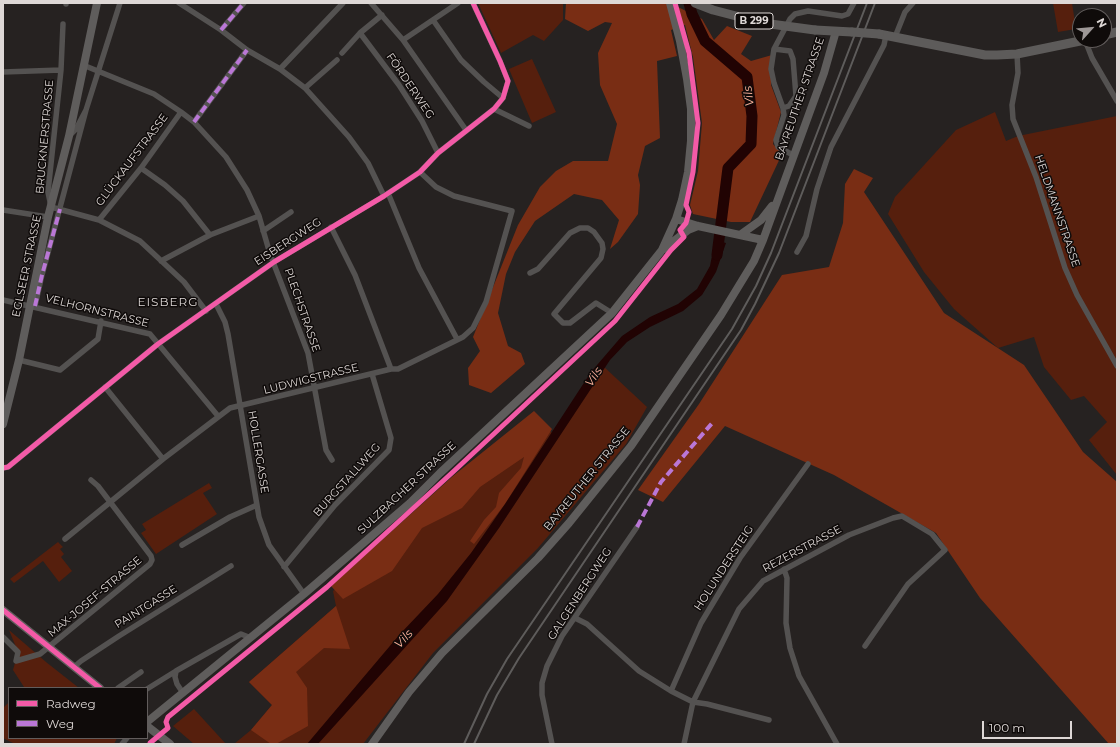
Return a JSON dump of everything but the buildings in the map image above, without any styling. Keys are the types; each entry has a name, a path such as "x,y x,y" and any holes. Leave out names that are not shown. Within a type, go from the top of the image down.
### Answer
{"main road":[{"name":"EGLSEER STRASSE","path":"3,424 32,306 48,217 69,136 97,3"},
{"name":"SULZBACHER STRASSE","path":"662,250 676,219 688,172 691,141 691,109 680,41 670,3"},
{"name":"B 299","path":"695,3 713,10 763,23 815,30 836,31"},
{"name":"BAYREUTHER STRASSE","path":"372,744 409,692 442,653 538,558 631,446 721,315 754,261 763,240 824,73 836,31 887,35 985,55 1017,54 1072,43"},
{"name":"BAYREUTHER STRASSE","path":"740,235 761,220 777,199"},
{"path":"676,219 687,226 698,226 763,240"},
{"name":"SULZBACHER STRASSE","path":"148,721 304,594 410,503 440,473 579,346 612,313 662,250 687,226"},
{"path":"3,610 99,687"},
{"path":"148,727 170,744"}],"street":[{"name":"EGLSEER STRASSE","path":"32,306 42,275 86,110 100,71 120,3"},
{"path":"179,3 221,30 247,50 280,69 305,88 349,137 368,162 386,194 419,268 457,340"},
{"path":"221,30 244,3"},
{"path":"280,69 343,3"},
{"path":"371,3 403,40 466,130"},
{"path":"403,40 458,3"},
{"name":"EISBERGWEG","path":"3,468 8,467 158,344 274,262 420,172 438,153 494,109 503,98 508,81 473,3"},
{"path":"793,155 778,147 776,140 784,114 771,69 774,50 790,19 795,14 802,11 808,11 842,16 848,14 854,3"},
{"path":"797,252 806,236 817,190 831,147 884,45 887,35 913,3"},
{"path":"342,53 360,33 382,15"},
{"path":"433,20 461,60 503,98"},
{"name":"BRUCKNERSTRASSE","path":"51,207 48,192 61,70 63,24"},
{"name":"FÖRDERWEG","path":"360,33 399,84 422,121 438,153"},
{"path":"1088,48 1095,63 1117,101"},
{"path":"194,122 247,50"},
{"path":"774,50 790,51 793,59 796,96 789,106 783,108"},
{"name":"HELDMANNSTRASSE","path":"1017,54 1018,73 1012,105 1013,119 1036,177 1065,268 1077,295 1117,366"},
{"path":"305,88 337,60"},
{"name":"PLECHSTRASSE","path":"83,65 154,94 181,112 194,122 226,157 247,190 259,216 274,262 308,352 326,450 332,460"},
{"path":"3,72 61,70"},
{"path":"494,109 529,126"},
{"name":"EGLSEER STRASSE","path":"69,136 76,129 86,110"},
{"name":"GLÜCKAUFSTRASSE","path":"99,220 141,168 181,112"},
{"path":"141,168 165,185 183,201 210,235"},
{"name":"LUDWIGSTRASSE","path":"64,539 163,459 230,408 314,389 391,369 398,369 457,340 474,328 486,302 512,211 454,196 436,187 420,172"},
{"path":"51,207 99,220 140,241 184,282 206,311"},
{"path":"3,210 48,217"},
{"path":"263,231 291,212"},
{"path":"161,261 210,235 259,216"},
{"path":"331,227 355,275 391,369"},
{"path":"530,272 538,269 570,233 580,228 588,228 599,237 603,249 602,255 554,314 563,323 570,323 596,303 612,313"},
{"name":"VELHORNSTRASSE","path":"3,300 102,321 150,334 218,416"},
{"name":"HOLLERGASSE","path":"216,304 225,322 257,505 269,546 304,594"},
{"path":"19,360 60,370 98,339 102,321"},
{"name":"BURGSTALLWEG","path":"284,567 335,506 389,450 391,438 372,374"},
{"path":"105,387 163,459"},
{"name":"HOLUNDERSTEIG","path":"671,692 701,623 740,558 808,464"},
{"path":"91,480 98,486 110,502"},
{"name":"MAX-JOSEF-STRASSE","path":"3,637 18,652 16,661 40,654 50,648 150,564 152,560 110,502"},
{"path":"182,545 230,517 257,505"},
{"name":"REZERSTRASSE","path":"684,744 693,702 739,609 763,581 849,536 893,518 902,516 932,534 945,550 908,584 865,646"},
{"name":"GALGENBERGWEG","path":"552,744 545,714 542,683 550,660 562,636 637,527"},
{"name":"PAINTGASSE","path":"74,667 119,636 231,566"},
{"path":"784,569 788,578 786,623 790,648 799,676 837,744"},
{"path":"575,618 587,624 639,671 671,692 693,702 707,704 769,720"},
{"path":"148,687 241,634 251,638"},
{"path":"176,671 174,677 183,693"},
{"path":"119,687 141,672"}],"shaded area":[{"path":"478,3 563,3 563,20 544,41 533,35 501,53"},
{"path":"566,3 670,3 702,19 714,40 727,26 752,36 741,54 751,61 772,55 771,85 781,112 773,144 782,154 750,222 731,222 693,214 690,205 698,171 702,123 693,57 685,25 671,30 677,56 657,61 660,138 645,146 638,175 640,185 638,214 618,242 610,249 619,220 602,200 574,194 535,221 515,252 506,274 498,313 508,346 521,353 525,364 491,393 469,385 468,368 480,351 473,337 518,225 540,187 556,171 573,161 608,161 617,124 600,85 598,53 612,23 605,22 588,31 565,19"},
{"path":"1053,3 1072,3 1072,30 1058,32"},
{"path":"532,59 556,112 532,123 509,69"},
{"path":"995,112 1006,141 1018,136 1117,116 1117,475 1089,440 1107,422 1084,396 1071,400 1044,367 1034,337 998,348 954,309 924,272 888,214 895,197 956,130"},
{"path":"854,169 873,178 864,192 944,313 1024,365 1083,452 1117,482 1117,744 1109,744 980,598 936,533 834,475 725,426 663,502 638,490 699,404 782,275 829,267 843,223 845,184"},
{"path":"602,365 647,407 626,444 538,548 433,653 363,744 234,744 251,730 272,705 249,682 336,606 333,591 533,414 556,437"},
{"path":"534,411 552,429 505,504 474,544 470,541 484,520 496,507 499,493 521,468 524,457 480,487 462,508 422,528 392,571 343,599 331,586 453,476"},
{"path":"209,483 212,488 203,493 217,514 156,554 141,533 146,530 142,524"},
{"path":"58,542 63,547 60,549 64,554 61,557 72,571 59,582 43,561 14,583 10,579"},
{"path":"336,606 350,649 324,648 296,672 307,688 308,726 276,744 271,744 251,730 272,705 249,682"},
{"path":"9,630 78,687 24,687 13,670 18,652"},
{"path":"8,703 8,739 116,739 114,744 15,744 3,738 3,708"},
{"path":"194,709 226,744 194,744 173,726"}],"water":[{"path":"715,240 726,243 716,272 702,295 683,311 650,327 627,342 610,360 499,528 447,601 318,744 307,744 400,634 438,594 471,553 505,504 591,372 622,336 650,317 678,304 697,289 710,266"}],"waterway":[{"name":"Vils","path":"689,3 692,14 705,41 747,77 752,116 751,144 728,168 717,255"}],"railway":[{"path":"464,744 487,694 507,659 732,329 756,286 771,253 867,3"},
{"path":"474,744 497,695 519,658 741,330 779,253 875,3"}],"marked path":[{"path":"221,30 244,3"},
{"path":"194,122 247,50"},
{"path":"35,306 60,209"},
{"path":"637,527 661,482 714,421"}],"cycle path":[{"path":"3,468 8,467 158,344 274,262 384,196 420,172 438,153 494,109 503,98 508,81 473,3"},
{"path":"152,744 150,743 168,728 166,722 168,717 327,587 615,321 671,250 684,237 680,230 686,223 689,212 686,205 693,172 698,123 689,53 675,3"},
{"path":"3,610 99,687"}],"district":[{"name":"EISBERG","path":"168,302"}]}
